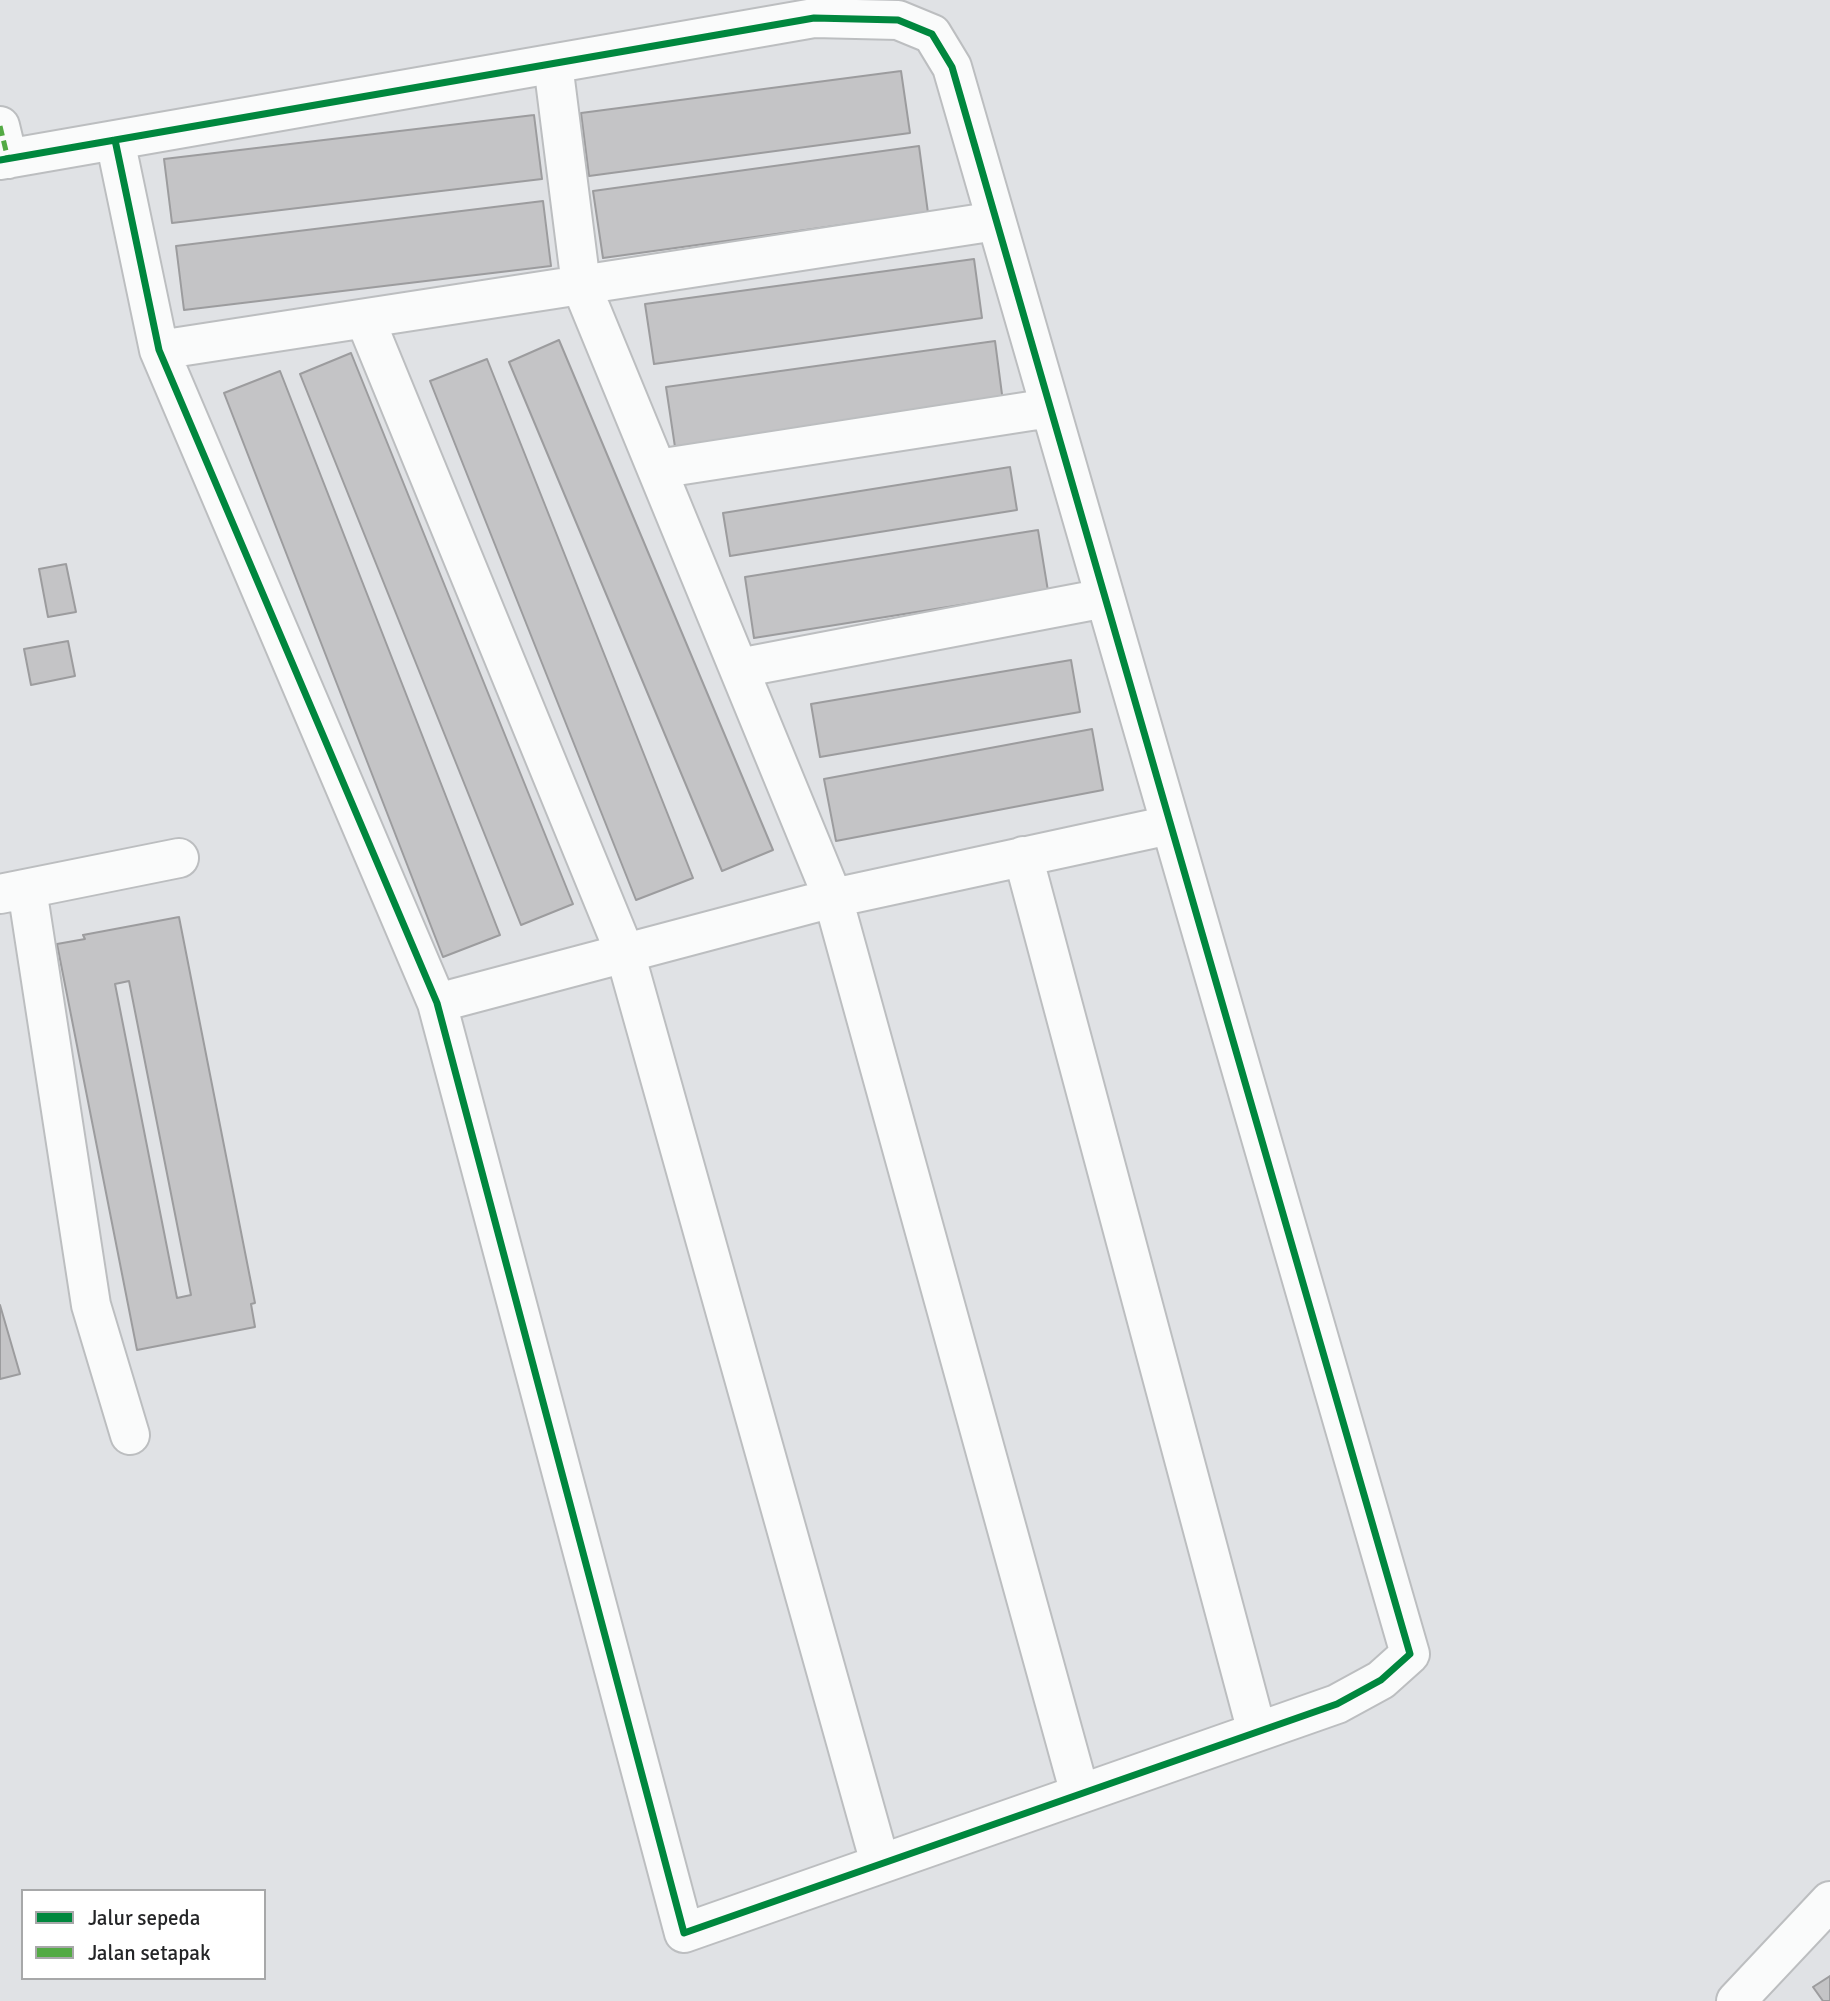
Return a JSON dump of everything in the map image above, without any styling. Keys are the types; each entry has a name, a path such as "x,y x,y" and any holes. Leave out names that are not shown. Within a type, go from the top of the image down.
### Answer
{"street":[{"path":"3,148 115,140 814,18 898,20 932,34 952,67 1410,1654 1381,1680 1336,1704 684,1933 437,1003 159,350 115,140"},
{"path":"553,64 581,285 833,898 1080,1794"},
{"path":"159,350 996,221"},
{"path":"365,319 625,953 880,1864"},
{"path":"657,469 1050,408"},
{"path":"738,668 1105,598"},
{"path":"437,1003 833,898 1170,825"},
{"path":"1023,856 1257,1732"},
{"path":"131,1435 90,1305 13,892 179,858"},
{"path":"1736,2001 1830,1901"},
{"path":"1781,1953 1830,1936"}],"building":[{"path":"901,71 910,133 589,176 581,113"},
{"path":"534,115 542,179 172,223 164,159"},
{"path":"919,146 928,213 603,258 593,191"},
{"path":"543,201 551,266 184,310 176,246"},
{"path":"974,259 982,318 654,364 645,304"},
{"path":"559,340 773,850 722,871 509,362"},
{"path":"995,341 1003,402 675,447 666,387"},
{"path":"351,353 573,904 521,925 300,374"},
{"path":"487,359 693,878 636,900 430,381"},
{"path":"280,371 500,935 443,957 224,393"},
{"path":"1010,467 1017,510 730,556 723,513"},
{"path":"1038,530 1048,591 754,638 745,577"},
{"path":"66,564 76,612 48,617 39,569"},
{"path":"68,641 75,676 31,685 24,649"},
{"path":"1071,660 1080,712 820,757 811,704"},
{"path":"1092,729 1103,790 836,841 824,779"},
{"path":"179,917 255,1303 251,1304 255,1327 137,1350 57,944 85,939 83,935","holes":["129,981 191,1295 177,1298 115,984"]},
{"path":"0,1305 20,1374 0,1379"},
{"path":"1830,1976 1830,2001 1823,2001 1813,1987"}],"marked path":[{"path":"0,126 8,159"}],"cycle path":[{"path":"0,160 814,18 898,20 932,34 952,67 1410,1654 1381,1680 1337,1704 684,1933 437,1003 159,350 115,140"}]}
